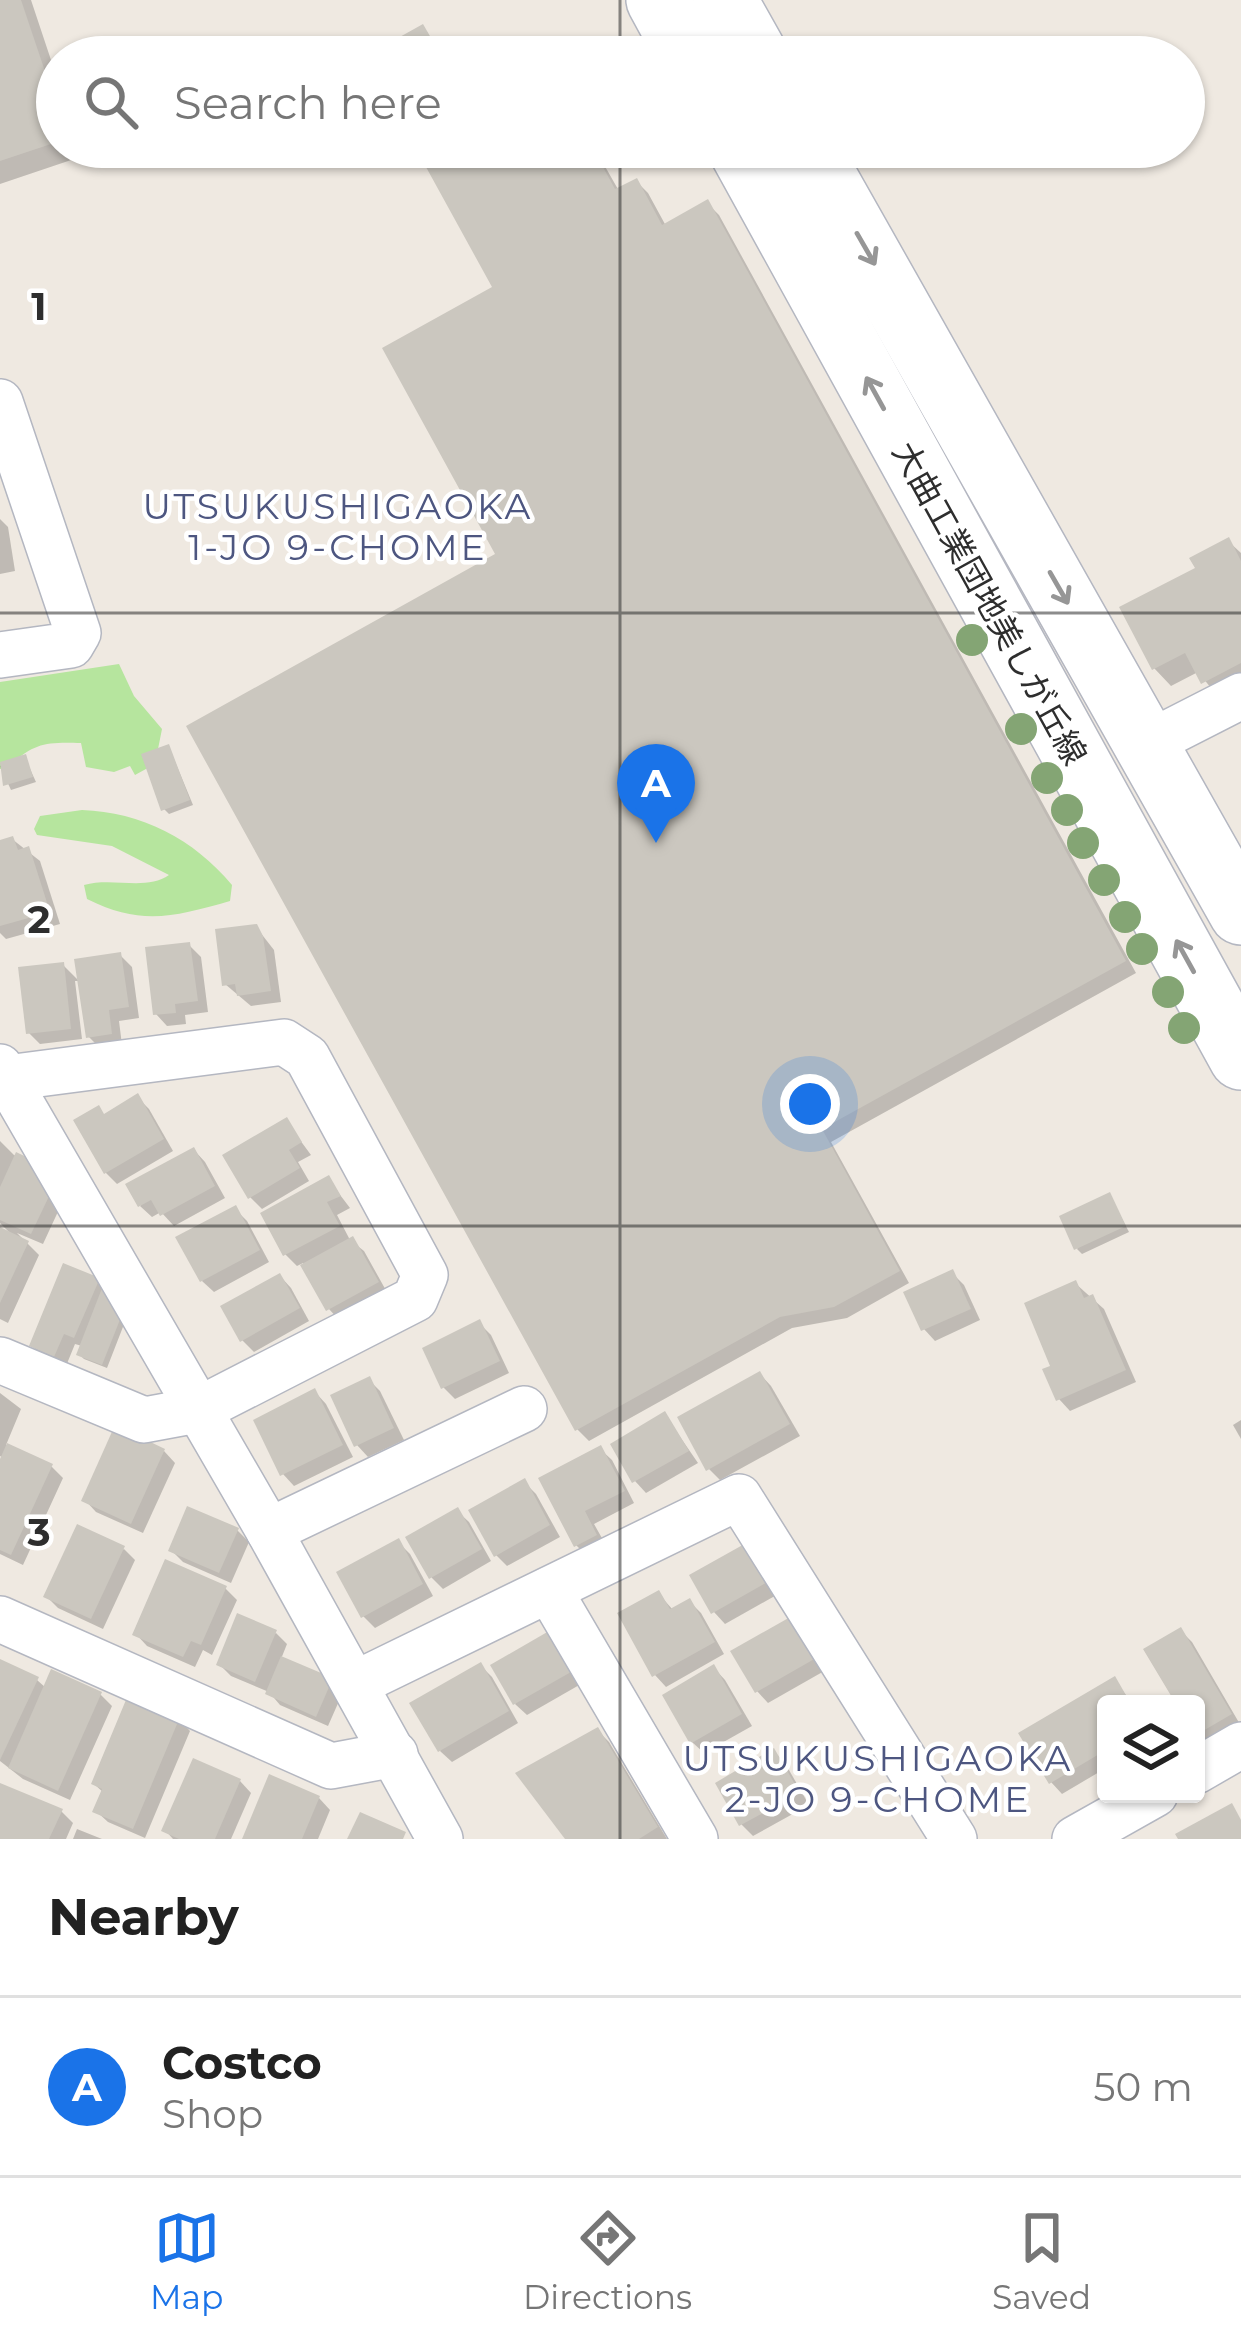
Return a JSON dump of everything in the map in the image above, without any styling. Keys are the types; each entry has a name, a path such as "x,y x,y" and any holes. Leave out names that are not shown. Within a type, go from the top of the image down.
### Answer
{"main road":[{"path":"658,0 678,36"},
{"path":"725,0 745,36"},
{"name":"大曲工業団地美しが丘線","path":"751,168 1241,1058"},
{"name":"大曲工業団地美しが丘線","path":"820,168 1241,913"}],"street":[{"path":"0,402 78,633 71,645 0,655"},
{"path":"1148,744 1241,696"},
{"path":"0,1360 143,1420 198,1410 416,1299 425,1275 307,1057 284,1042 2,1075 198,1410 269,1531 440,1839"},
{"path":"269,1531 524,1409"},
{"path":"356,1684 739,1497 954,1839"},
{"path":"549,1590 695,1839"},
{"path":"0,1619 332,1766 395,1754"},
{"path":"1205,1766 1241,1745"},
{"path":"1075,1839 1139,1803"}],"green space":[{"path":"119,664 134,696 162,729 155,764 135,775 130,766 114,772 86,767 81,743 57,743 32,749 0,769 0,682"},
{"path":"82,810 145,822 183,842 232,885 230,901 141,916 87,899 84,885 150,882 169,875 112,846 37,835 34,829 40,816"}],"building":[{"path":"0,0 21,0 36,45 36,149 0,161"},
{"path":"423,24 430,36 402,36"},
{"path":"427,168 604,168 615,189 637,178 662,225 708,199 1126,961 822,1129 900,1271 834,1307 780,1317 575,1431 186,726 495,554 382,348 492,287"},
{"path":"1229,537 1241,561 1241,663 1201,684 1185,653 1152,670 1119,607 1195,568 1189,558"},
{"path":"169,744 190,800 161,811 141,754"},
{"path":"26,754 33,777 3,786 0,762"},
{"path":"13,836 18,850 29,846 50,912 0,926 0,840"},
{"path":"257,924 271,991 237,996 235,984 222,986 215,929"},
{"path":"190,942 198,1001 175,1004 176,1013 153,1015 145,947"},
{"path":"121,952 129,1007 109,1010 112,1034 86,1038 74,959"},
{"path":"64,962 71,1029 26,1034 18,967"},
{"path":"138,1093 164,1139 104,1174 73,1120 99,1105 104,1114"},
{"path":"287,1117 302,1142 289,1150 300,1168 248,1199 222,1155"},
{"path":"194,1147 215,1186 160,1216 151,1200 138,1207 125,1184"},
{"path":"16,1152 41,1164 52,1190 31,1234 0,1220 0,1187"},
{"path":"329,1175 341,1196 327,1202 340,1226 283,1256 260,1213"},
{"path":"1110,1192 1126,1226 1074,1250 1059,1216"},
{"path":"236,1205 260,1250 200,1282 175,1237"},
{"path":"0,1227 29,1241 0,1303"},
{"path":"353,1236 379,1282 326,1311 300,1265"},
{"path":"63,1263 100,1278 74,1338 64,1334 54,1357 29,1346"},
{"path":"953,1269 971,1309 921,1331 903,1292"},
{"path":"280,1273 300,1308 240,1342 220,1306"},
{"path":"1076,1280 1084,1298 1093,1294 1126,1370 1056,1401 1042,1369 1050,1366 1024,1303"},
{"path":"104,1283 125,1307 102,1365 76,1355"},
{"path":"480,1319 500,1361 441,1389 422,1348"},
{"path":"760,1371 790,1424 706,1471 677,1417"},
{"path":"370,1376 394,1428 354,1447 330,1395"},
{"path":"315,1388 343,1445 280,1476 253,1420"},
{"path":"665,1411 689,1451 632,1483 610,1444"},
{"path":"115,1425 165,1449 131,1524 81,1501"},
{"path":"7,1443 53,1464 11,1555 0,1550 0,1459"},
{"path":"601,1445 625,1491 585,1511 597,1535 574,1547 538,1478"},
{"path":"525,1478 550,1525 494,1557 468,1510"},
{"path":"187,1506 239,1528 219,1573 168,1551"},
{"path":"458,1507 482,1549 429,1579 405,1537"},
{"path":"77,1524 125,1546 91,1619 43,1597"},
{"path":"399,1538 423,1584 361,1618 336,1572"},
{"path":"748,1542 771,1580 711,1614 689,1575"},
{"path":"165,1559 227,1586 201,1645 191,1641 183,1657 132,1635"},
{"path":"659,1590 670,1609 690,1598 715,1642 652,1677 617,1613"},
{"path":"237,1613 277,1630 255,1682 216,1665"},
{"path":"792,1616 816,1658 755,1693 730,1651"},
{"path":"1181,1627 1232,1714 1205,1730 1205,1695 1171,1695 1143,1649"},
{"path":"549,1631 571,1672 513,1705 490,1665"},
{"path":"281,1656 333,1678 316,1717 265,1694"},
{"path":"0,1659 39,1677 0,1760"},
{"path":"481,1662 509,1711 438,1752 409,1703"},
{"path":"714,1664 742,1714 690,1744 662,1695"},
{"path":"51,1669 102,1692 58,1791 8,1768"},
{"path":"1115,1676 1126,1695 1097,1695 1097,1755 1049,1784 1018,1733"},
{"path":"128,1695 180,1717 133,1829 92,1812 102,1789 91,1784"},
{"path":"598,1727 658,1827 639,1839 565,1839 515,1773"},
{"path":"774,1748 800,1793 739,1826 715,1783"},
{"path":"193,1758 241,1779 215,1839 179,1839 161,1831"},
{"path":"269,1774 320,1796 302,1839 242,1839"},
{"path":"0,1783 63,1809 49,1839 0,1839"},
{"path":"1232,1803 1241,1820 1241,1839 1178,1839 1175,1834"},
{"path":"360,1812 406,1832 403,1839 347,1839"}],"place":[{"name":"Costco","path":"656,843"}],"district":[{"name":"UTSUKUSHIGAOKA 1-JO 9-CHOME","path":"338,526"},
{"name":"UTSUKUSHIGAOKA 2-JO 9-CHOME","path":"878,1778"}]}
